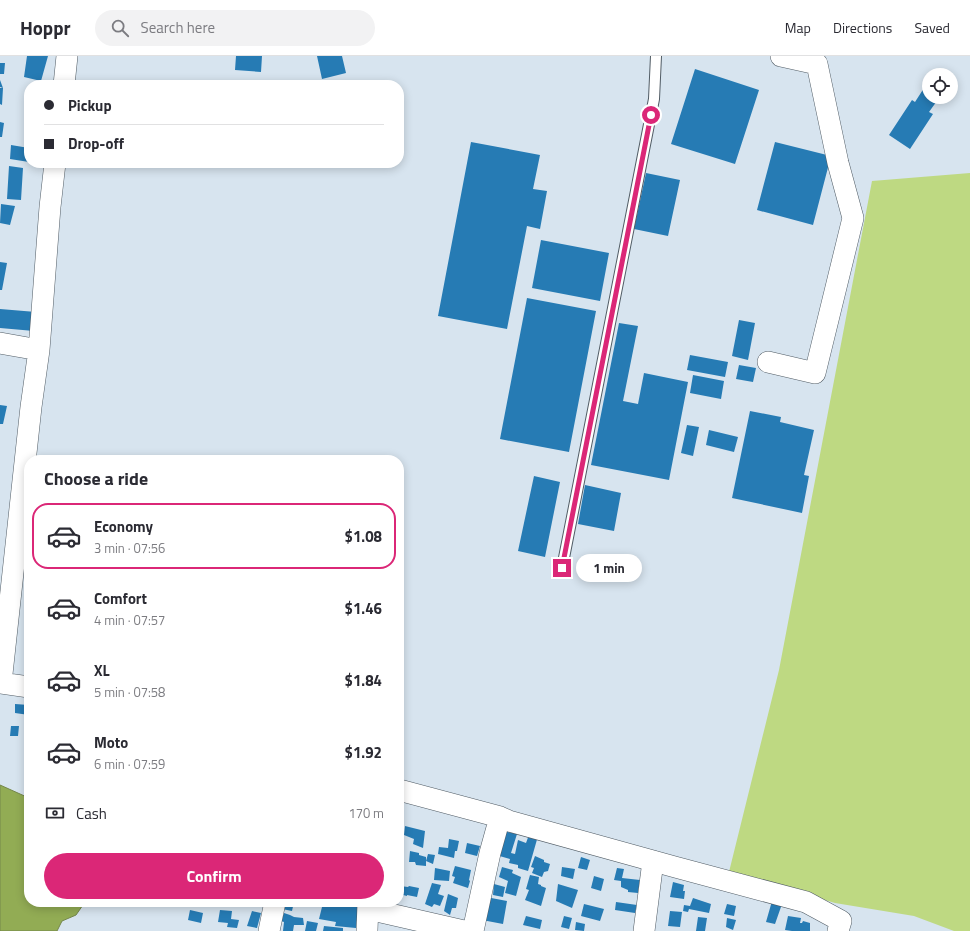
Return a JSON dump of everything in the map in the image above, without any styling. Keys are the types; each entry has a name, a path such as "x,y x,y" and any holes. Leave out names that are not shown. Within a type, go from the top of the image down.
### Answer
{"street":[{"path":"65,80 67,56"},
{"path":"768,362 815,373 853,218 838,163 817,64 781,56"},
{"path":"26,455 39,350 54,168"},
{"path":"0,343 39,350"},
{"path":"24,471 1,683 24,687"},
{"path":"404,791 500,816 509,821 806,902 841,921 838,931"},
{"path":"473,931 490,853 500,816"},
{"path":"644,931 653,861"},
{"path":"269,931 274,907"},
{"path":"366,931 368,907"},
{"path":"372,907 464,931"}],"lane":[{"path":"562,568 654,99 656,56"}],"shaded area":[{"path":"970,173 970,931 954,931 914,916 835,903 729,872 779,670 872,181"},
{"path":"0,785 24,796 24,907 82,907 76,915 62,921 57,931 0,931"}],"building":[{"path":"27,56 48,56 41,80 24,77"},
{"path":"236,56 262,56 261,72 235,70"},
{"path":"317,56 342,56 346,73 322,79"},
{"path":"0,63 5,63 4,74 0,74"},
{"path":"695,69 759,90 735,164 671,144"},
{"path":"0,80 3,88 0,87"},
{"path":"0,88 3,88 2,105 0,104"},
{"path":"922,91 922,104 935,104 929,112 933,114 910,149 889,135 912,100 915,102"},
{"path":"0,122 4,123 2,137 0,137"},
{"path":"471,142 540,155 533,189 547,191 540,229 527,226 507,329 438,316"},
{"path":"775,142 831,156 813,225 757,210"},
{"path":"11,145 24,147 24,161 10,159"},
{"path":"9,166 23,168 21,200 7,199"},
{"path":"646,173 680,180 668,236 634,229"},
{"path":"1,204 15,206 10,225 0,223"},
{"path":"541,240 609,253 600,301 532,288"},
{"path":"0,262 7,263 2,290 0,290"},
{"path":"527,298 596,311 569,452 500,439"},
{"path":"0,309 36,312 34,331 0,328"},
{"path":"739,320 755,323 748,360 732,356"},
{"path":"619,323 638,326 623,401 638,404 644,373 688,382 669,480 591,465"},
{"path":"690,355 728,362 725,377 687,370"},
{"path":"739,365 756,368 753,382 736,379"},
{"path":"693,375 724,381 721,399 690,393"},
{"path":"0,405 7,406 3,424 0,424"},
{"path":"750,411 781,417 780,422 814,430 804,475 809,476 802,513 732,498"},
{"path":"687,425 699,427 693,456 681,453"},
{"path":"709,430 738,437 734,452 706,445"},
{"path":"534,476 560,482 545,557 518,551"},
{"path":"585,485 621,493 614,531 578,524"},
{"path":"15,704 24,705 24,714 15,713"},
{"path":"11,726 19,726 18,736 10,736"},
{"path":"405,826 425,831 423,848 413,844 414,839 404,835"},
{"path":"503,831 517,834 511,853 515,854 518,840 526,843 530,832 538,836 528,871 518,868 518,865 509,863 510,859 496,855"},
{"path":"449,839 459,841 454,858 438,854 439,847 448,848"},
{"path":"467,843 480,846 477,856 465,853"},
{"path":"410,851 419,853 419,855 426,857 426,866 416,865 415,862 409,862"},
{"path":"428,854 435,855 433,864 426,861"},
{"path":"535,856 550,864 548,871 544,872 542,877 532,873 534,868 531,867"},
{"path":"581,857 590,860 587,870 578,868"},
{"path":"455,866 471,870 468,888 453,883 455,877 452,876"},
{"path":"502,867 513,870 512,873 521,877 516,896 505,893 508,881 499,877"},
{"path":"562,867 575,869 573,879 561,876"},
{"path":"435,868 450,871 449,881 434,880"},
{"path":"617,868 624,869 622,878 640,880 638,893 628,892 628,890 621,887 621,881 614,880"},
{"path":"530,875 539,877 538,884 546,888 541,906 525,900 529,890 526,889"},
{"path":"594,876 604,879 601,891 591,888"},
{"path":"673,882 684,885 684,899 670,897"},
{"path":"432,883 441,885 438,894 444,896 440,906 434,904 432,907 425,904"},
{"path":"494,884 505,887 503,897 493,895"},
{"path":"558,884 578,890 572,908 556,901"},
{"path":"404,886 419,888 417,897 404,895"},
{"path":"448,894 458,898 456,908 452,908 450,915 444,911"},
{"path":"486,897 507,901 503,924 482,920"},
{"path":"693,898 711,904 709,913 689,909 688,912 683,911 684,905 690,906"},
{"path":"772,901 782,904 775,924 766,922"},
{"path":"616,902 637,905 635,913 615,910"},
{"path":"584,904 604,909 600,921 581,916"},
{"path":"727,904 736,906 734,916 724,914"},
{"path":"283,907 293,907 292,911 282,909"},
{"path":"322,907 359,907 356,928 335,926 336,922 319,919"},
{"path":"190,910 203,913 201,923 188,920"},
{"path":"220,910 232,911 231,919 239,920 237,928 227,927 228,923 218,922"},
{"path":"252,911 261,913 257,928 247,926"},
{"path":"670,911 682,912 680,927 668,926"},
{"path":"284,913 294,917 303,918 304,925 294,925 293,931 283,931 284,922 281,921"},
{"path":"526,916 542,920 540,929 523,925"},
{"path":"564,916 572,918 569,929 561,927"},
{"path":"788,916 801,918 800,923 803,921 810,923 810,931 785,930"},
{"path":"698,917 707,918 705,931 696,931"},
{"path":"727,918 736,920 733,930 726,927"},
{"path":"307,921 318,923 316,931 305,931"},
{"path":"576,922 585,924 584,931 575,930"},
{"path":"324,926 343,928 343,931 323,931"}],"route":[{"path":"562,568 651,115"}]}
